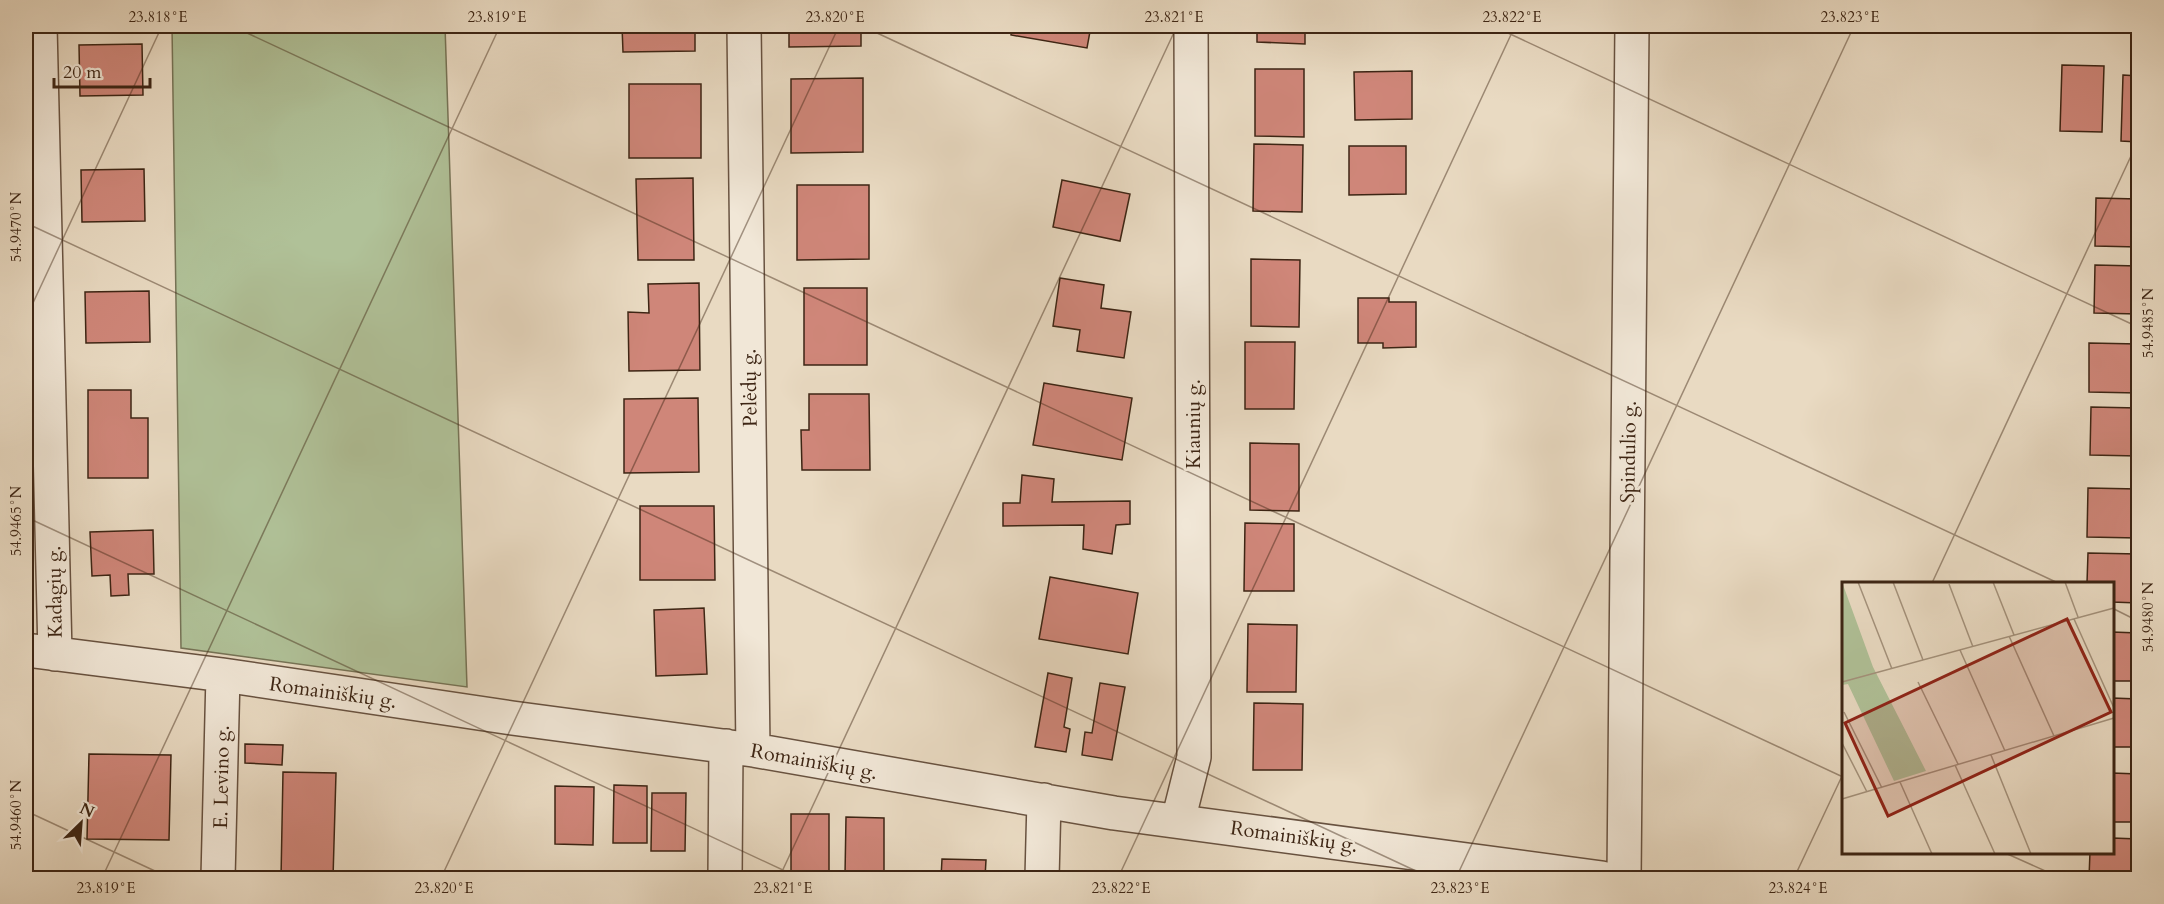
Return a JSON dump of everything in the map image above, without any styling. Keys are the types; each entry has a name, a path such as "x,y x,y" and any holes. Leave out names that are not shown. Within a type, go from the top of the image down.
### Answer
{"street":[{"name":"Kadagių g.","path":"40,26 40,652"},
{"name":"Pelėdų g.","path":"725,879 740,748 744,26"},
{"name":"Kiaunių g.","path":"1178,821 1194,757 1191,26"},
{"name":"Spindulio g.","path":"1624,879 1632,26"},
{"name":"Romainiškių g.","path":"40,652 223,675 512,718 740,748 1114,813 1602,879"},
{"name":"E. Levino g.","path":"218,879 223,675"},
{"path":"1042,879 1044,800"}],"green space":[{"path":"172,26 445,26 467,687 181,648"}],"building":[{"path":"622,26 695,26 695,51 623,52"},
{"path":"789,26 861,26 861,46 789,47"},
{"path":"1012,26 1091,26 1087,48 1011,35"},
{"path":"1257,26 1305,26 1305,44 1257,42"},
{"path":"142,44 143,95 80,96 79,45"},
{"path":"2062,65 2104,66 2102,132 2060,131"},
{"path":"1255,69 1304,69 1304,137 1255,136"},
{"path":"1412,71 1412,119 1355,120 1354,72"},
{"path":"2123,75 2138,76 2138,142 2121,141"},
{"path":"863,78 863,152 791,153 791,79"},
{"path":"629,84 701,84 701,158 629,158"},
{"path":"1254,144 1303,145 1302,212 1253,211"},
{"path":"1349,146 1406,146 1406,194 1349,195"},
{"path":"144,169 145,221 82,222 81,170"},
{"path":"693,178 694,260 638,260 636,179"},
{"path":"1062,180 1130,194 1120,241 1053,227"},
{"path":"797,185 869,185 869,259 797,260"},
{"path":"2096,198 2138,199 2138,247 2095,246"},
{"path":"1251,259 1300,260 1299,327 1251,326"},
{"path":"2095,265 2138,266 2138,314 2094,313"},
{"path":"1060,278 1104,285 1101,308 1131,312 1124,358 1077,351 1080,330 1053,326"},
{"path":"699,283 700,370 629,371 628,312 649,313 648,284"},
{"path":"804,288 867,288 867,365 804,365"},
{"path":"149,291 150,342 86,343 85,292"},
{"path":"1358,298 1389,298 1389,302 1416,302 1416,347 1383,348 1383,343 1358,343"},
{"path":"1245,342 1295,342 1294,409 1245,409"},
{"path":"2089,343 2138,344 2138,393 2089,392"},
{"path":"1044,383 1132,398 1122,460 1033,445"},
{"path":"88,390 131,390 131,418 148,418 148,478 88,478"},
{"path":"809,394 869,394 870,470 802,470 801,430 809,430"},
{"path":"698,398 699,472 624,473 624,399"},
{"path":"2091,407 2138,408 2138,456 2090,455"},
{"path":"1250,443 1299,444 1299,511 1250,510"},
{"path":"1022,475 1054,479 1052,502 1130,501 1130,524 1116,525 1112,554 1083,549 1084,525 1003,526 1003,503 1020,503"},
{"path":"2088,488 2138,489 2138,538 2087,537"},
{"path":"640,506 714,506 715,580 640,580"},
{"path":"1245,523 1294,524 1294,591 1244,591"},
{"path":"153,530 154,574 128,574 129,595 111,596 110,575 92,576 90,532"},
{"path":"2088,553 2138,554 2138,603 2113,602 2113,582 2087,582"},
{"path":"1050,577 1138,593 1128,654 1039,639"},
{"path":"704,608 707,674 656,676 654,610"},
{"path":"1248,624 1297,625 1296,692 1247,692"},
{"path":"2113,632 2138,633 2138,681 2113,681"},
{"path":"1048,673 1072,678 1064,727 1070,729 1066,752 1035,747"},
{"path":"1100,683 1125,687 1112,760 1082,755 1085,732 1092,733"},
{"path":"2113,698 2138,699 2138,747 2113,747"},
{"path":"1254,703 1303,704 1302,770 1253,770"},
{"path":"245,744 283,745 282,765 245,763"},
{"path":"89,754 171,755 169,840 87,839"},
{"path":"283,772 336,773 333,878 281,878"},
{"path":"2113,773 2138,774 2138,822 2113,822"},
{"path":"614,785 647,786 647,843 613,843"},
{"path":"555,786 594,787 593,845 555,844"},
{"path":"652,793 686,793 685,851 651,851"},
{"path":"791,814 829,814 829,872 791,872"},
{"path":"846,817 884,818 884,876 845,875"},
{"path":"2113,838 2138,839 2138,878 2089,878 2090,853 2113,853"},
{"path":"942,859 986,860 985,878 941,878"}]}
